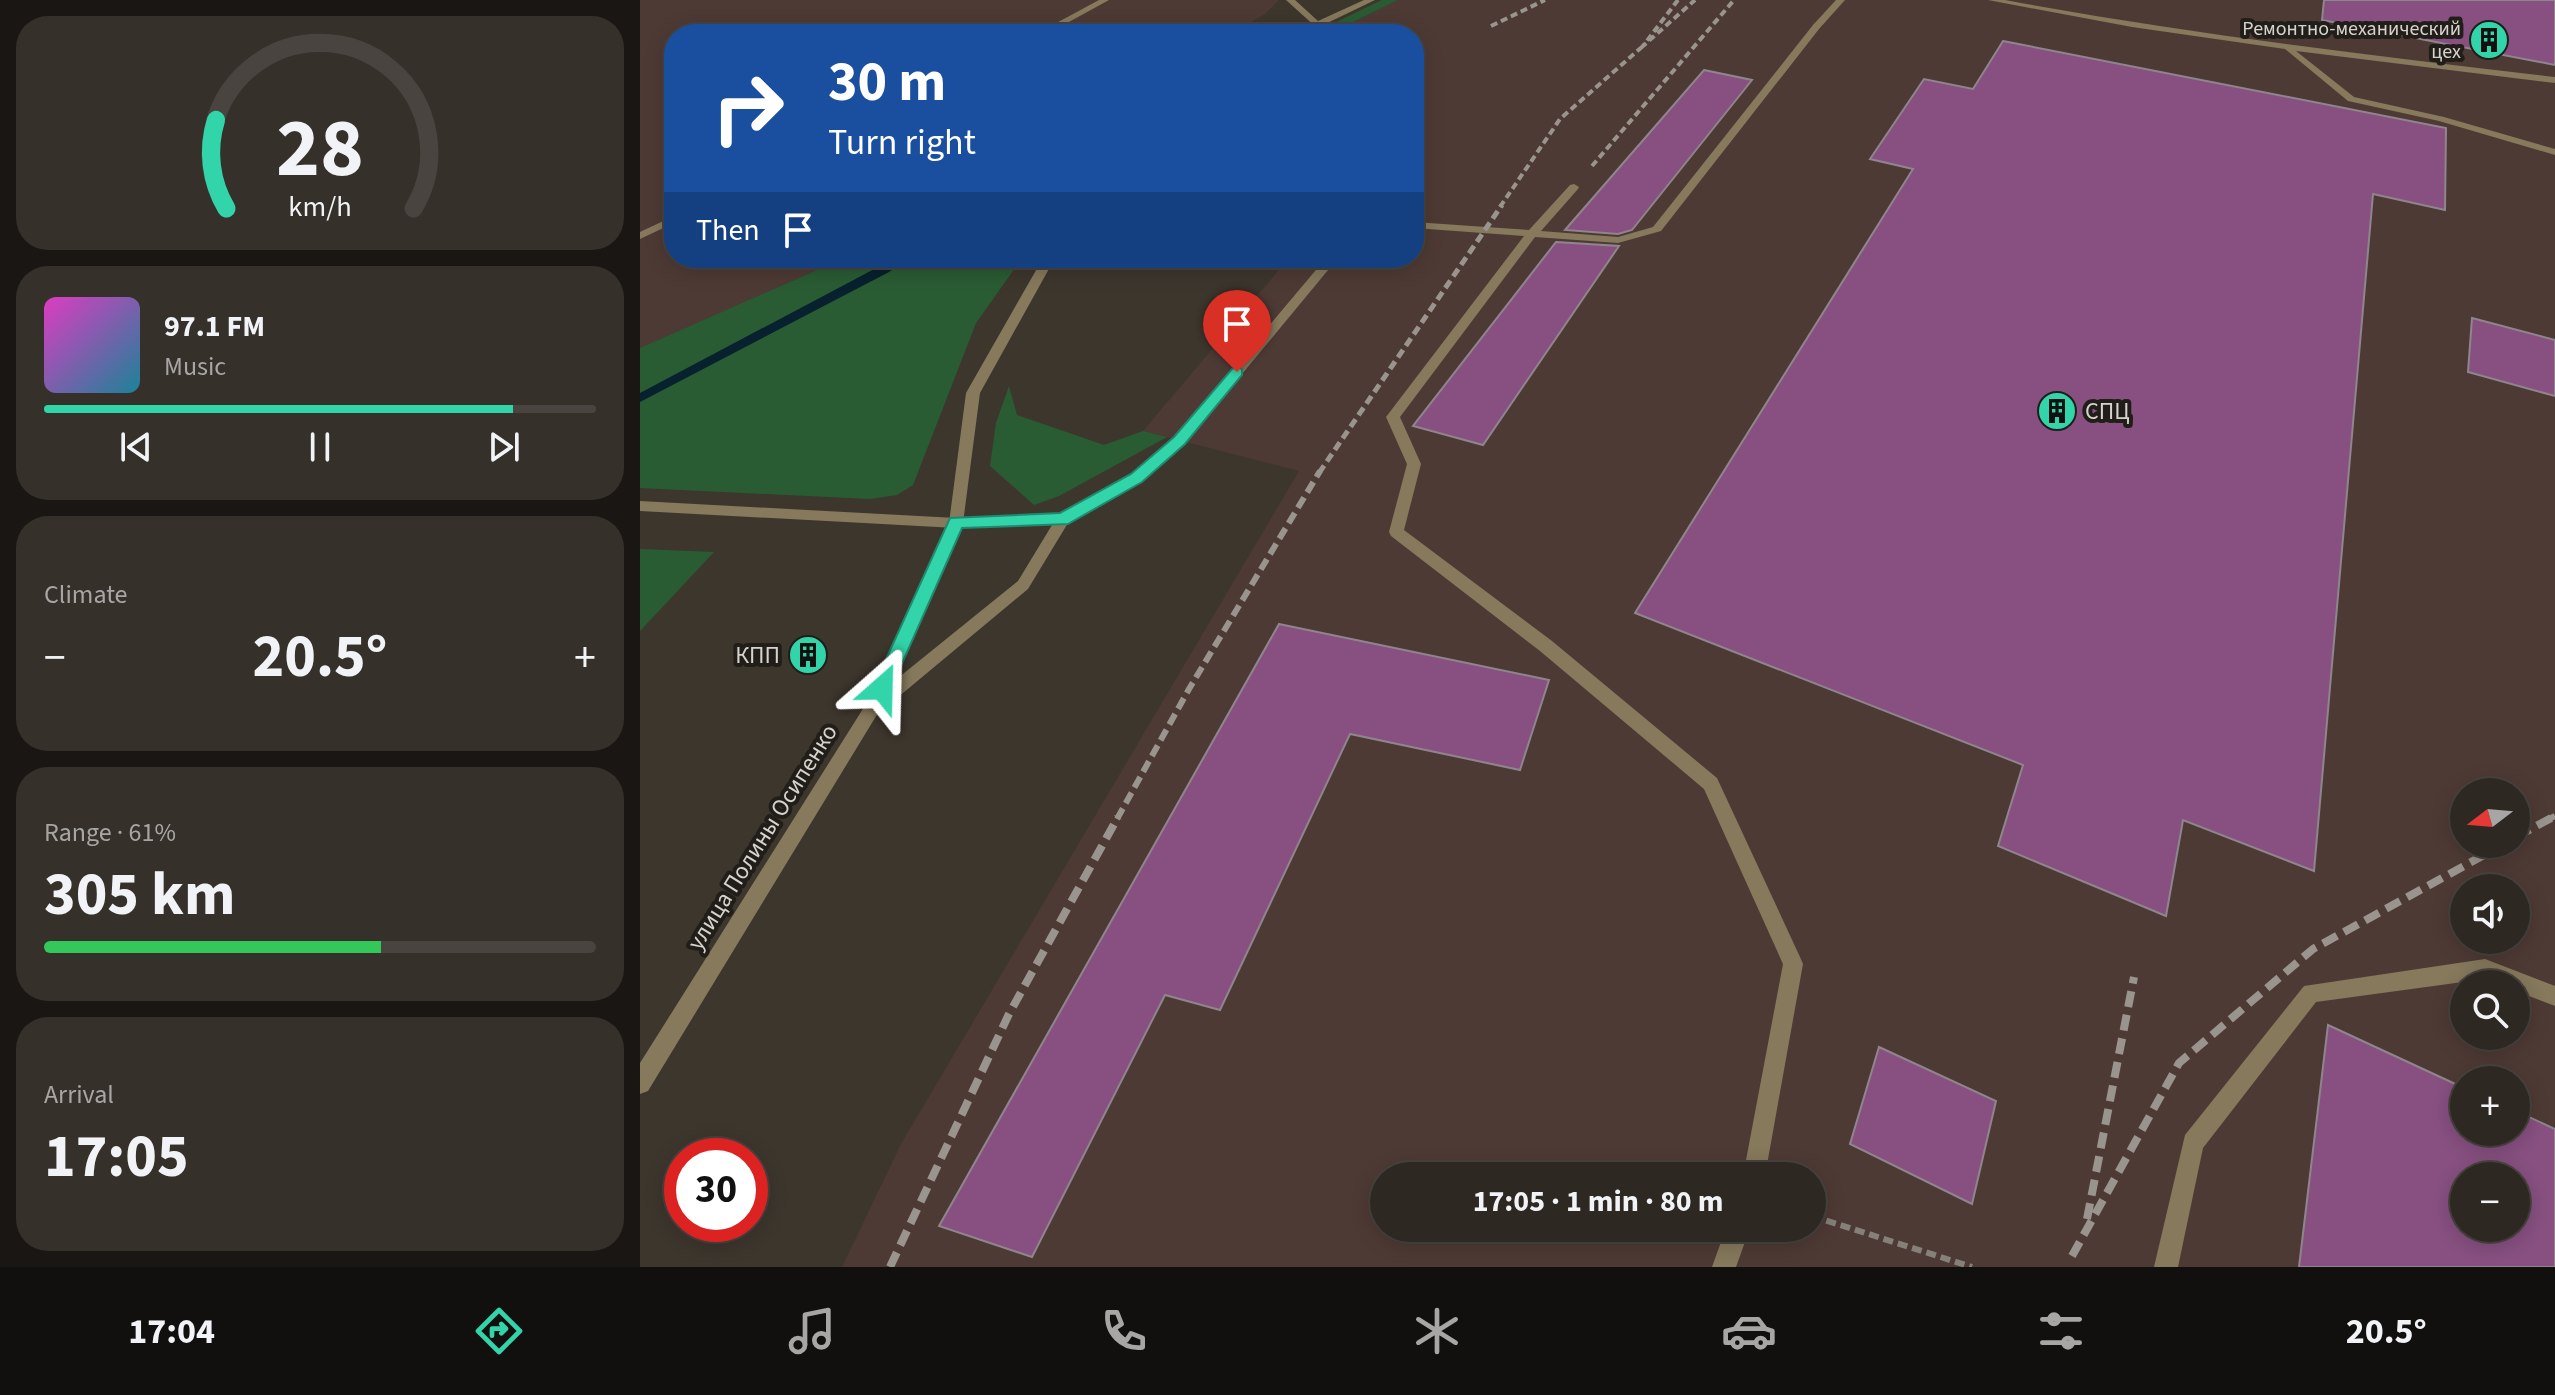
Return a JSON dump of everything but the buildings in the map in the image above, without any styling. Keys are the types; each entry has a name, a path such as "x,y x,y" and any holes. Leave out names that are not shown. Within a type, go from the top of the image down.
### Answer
{"street":[{"path":"1059,24 1105,0"},
{"path":"1290,0 1316,24"},
{"path":"1319,24 1371,0"},
{"path":"1424,226 1618,240 1657,229 1816,27 1841,0"},
{"path":"1992,0 2094,21 2555,80"},
{"path":"2287,48 2351,99 2441,119 2555,152"},
{"path":"1574,187 1532,234 1393,417 1414,464 1396,532 1546,646 1711,784 1793,964 1757,1162"},
{"path":"640,236 664,224"},
{"name":"улица Полины Осипенко","path":"640,1083 873,708 956,523 973,393 1043,268"},
{"path":"640,506 956,523 1063,519 1137,478 1180,440 1324,268"},
{"path":"873,708 1023,585 1063,519"},
{"path":"2166,1267 2193,1143 2311,993 2485,969 2555,996"},
{"path":"1724,1267 1733,1242"}],"path":[{"path":"1826,1220 1972,1267"}],"shaded area":[{"path":"640,0 1279,0 1265,14 1248,24 664,24 664,268 821,268 640,348"},
{"path":"1398,0 2555,0 2555,1267 842,1267 901,1144 1299,471 1143,431 1281,268 1424,268 1424,24 1349,24"}],"green space":[{"path":"1382,0 1398,0 1349,24 1332,24"},
{"path":"821,268 1015,268 976,323 913,485 897,495 870,499 640,488 640,348"},
{"path":"1009,386 1017,415 1104,445 1143,431 1167,437 1059,496 1034,505 990,466 996,423"},
{"path":"640,549 714,552 640,631"}],"waterway":[{"path":"640,398 888,268"}],"railway":[{"path":"1491,26 1545,0"},
{"path":"1643,46 1678,0"},
{"path":"1643,46 1695,0"},
{"path":"1592,166 1734,0"},
{"path":"1500,207 1560,119 1643,46"},
{"path":"1319,473 1502,205"},
{"path":"1117,819 1189,689 1320,471"},
{"path":"890,1267 1009,1014 1118,817"},
{"path":"2530,829 2553,817"},
{"path":"2549,819 2553,817"},
{"path":"2072,1256 2179,1063 2313,949 2479,858"},
{"path":"2087,1219 2134,977"}],"place":[{"name":"Ремонтно-механический цех","path":"2489,40"},
{"name":"СПЦ","path":"2057,411"},
{"name":"КПП","path":"808,655"}],"route":[{"path":"882,688 956,523 1063,519 1137,478 1180,440 1237,372"}]}
